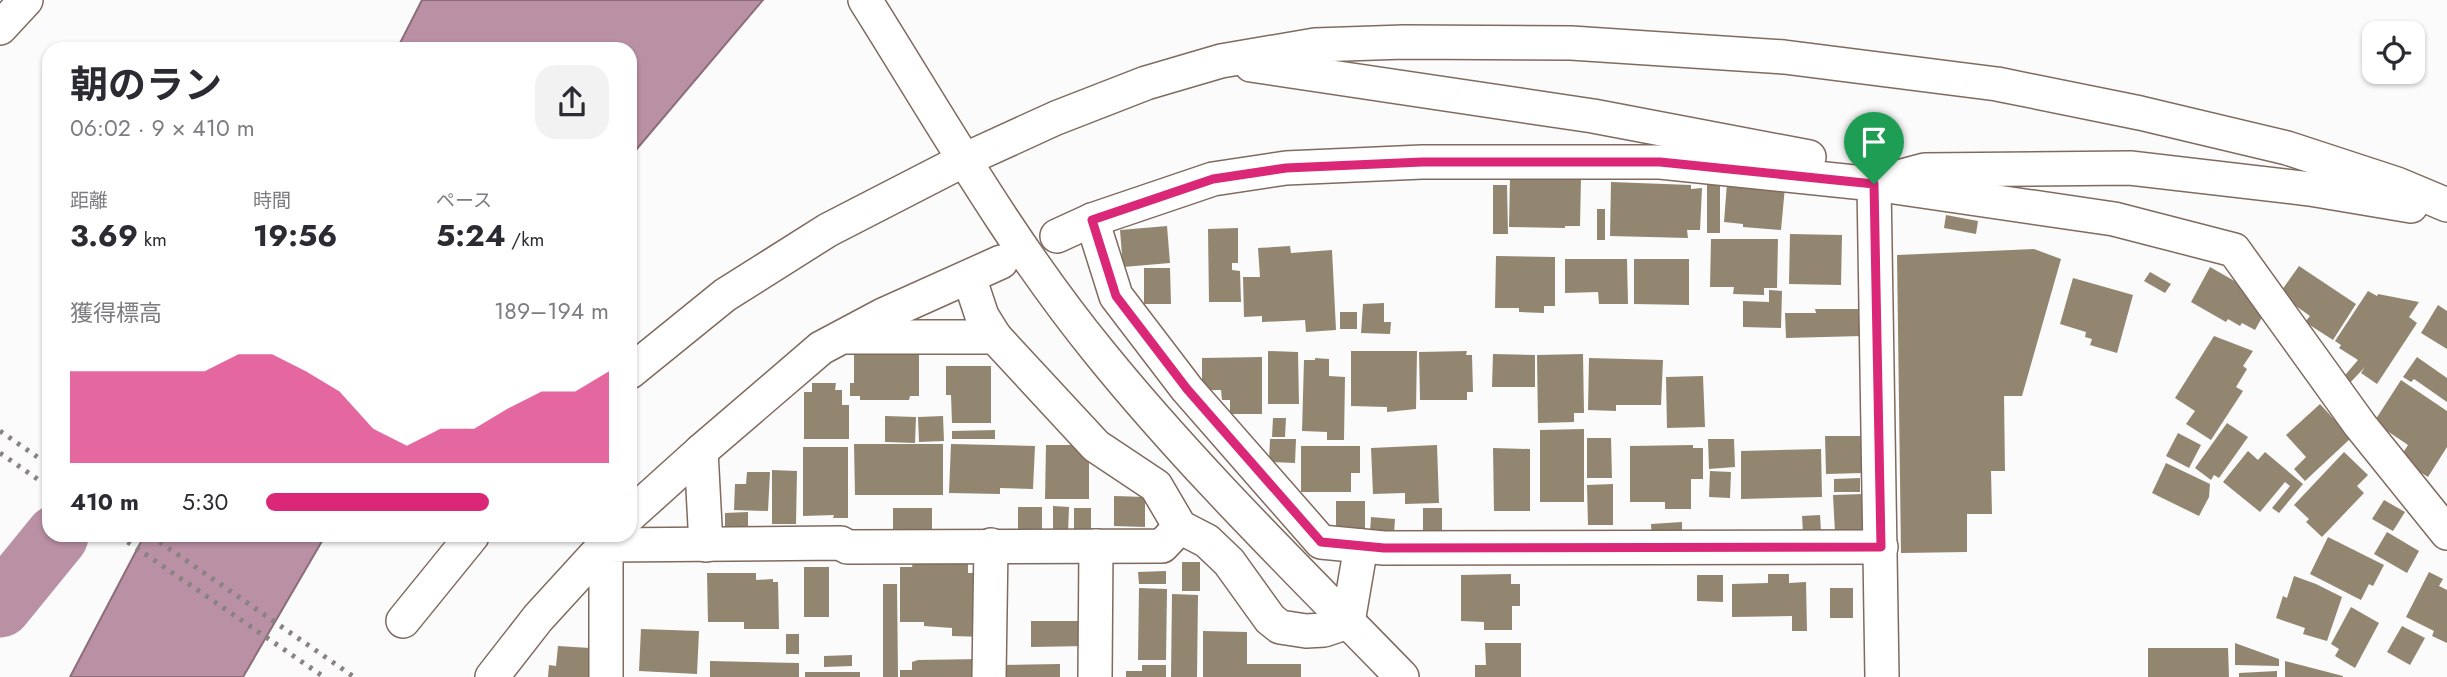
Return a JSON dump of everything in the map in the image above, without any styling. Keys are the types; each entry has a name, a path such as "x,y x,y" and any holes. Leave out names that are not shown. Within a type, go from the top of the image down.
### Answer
{"street":[{"path":"0,29 26,0"},
{"path":"865,0 959,152 1046,282 1098,351 1185,455 1402,677"},
{"path":"637,366 725,295 959,152 1146,83 1221,61 1315,45 1404,42 1571,43 1784,57 1997,84 2140,113 2287,148 2397,184 2447,205"},
{"path":"1221,61 1593,116 1829,161 1874,184 1925,170 2130,168 2309,189 2447,212"},
{"path":"1057,236 1092,220 1213,179 1286,168 1422,162 1660,162 1874,184 2114,219 2234,250 2360,425 2447,533"},
{"path":"1874,184 1882,677"},
{"path":"1092,220 1116,296 1187,389 1321,542 1362,546 1609,549 1881,547"},
{"path":"637,509 821,348 839,337 1001,262"},
{"path":"969,277 982,316 995,337 1096,446 1156,486 1180,527 1207,541 1229,562 1270,618 1280,627 1306,631 1324,630 1348,622"},
{"path":"839,337 995,337"},
{"path":"701,451 706,545"},
{"path":"637,541 706,545 841,543 847,547 1162,546 1180,527"},
{"path":"403,621 467,542"},
{"path":"492,677 538,618 608,542"},
{"path":"606,677 610,542"},
{"path":"989,677 991,545"},
{"path":"1095,677 1096,546"},
{"path":"1348,622 1362,546"}],"shaded area":[{"path":"422,0 763,0 637,149 637,42 401,42"},
{"path":"141,542 322,542 243,677 70,677"}],"building":[{"path":"1510,176 1581,177 1580,226 1509,227"},
{"path":"1611,182 1691,185 1691,189 1702,188 1700,230 1687,230 1688,238 1610,236"},
{"path":"1727,183 1785,187 1781,230 1743,227 1743,224 1724,222"},
{"path":"1720,184 1720,233 1707,233 1707,185"},
{"path":"1493,185 1507,185 1508,234 1493,234"},
{"path":"1597,209 1605,209 1605,240 1597,240"},
{"path":"1946,215 1978,221 1976,234 1944,228"},
{"path":"1167,226 1170,263 1123,267 1120,230"},
{"path":"1238,228 1238,263 1232,263 1232,270 1240,271 1241,302 1209,302 1208,229"},
{"path":"1790,234 1842,235 1841,285 1789,284"},
{"path":"1711,239 1778,239 1777,288 1764,288 1764,295 1733,294 1734,287 1710,287"},
{"path":"1290,246 1291,253 1332,250 1336,330 1306,332 1305,320 1262,322 1262,316 1244,317 1243,277 1260,277 1258,248"},
{"path":"2034,249 2061,259 2022,396 2004,396 2005,471 1991,471 1992,514 1967,514 1967,552 1901,553 1897,255"},
{"path":"1496,256 1555,257 1555,306 1544,306 1544,313 1519,312 1519,308 1495,308"},
{"path":"1565,259 1627,259 1628,304 1599,304 1598,292 1565,293"},
{"path":"1634,259 1689,259 1689,305 1634,304"},
{"path":"2299,266 2356,304 2333,340 2305,322 2310,316 2279,294"},
{"path":"2210,267 2245,287 2243,292 2256,300 2253,306 2265,312 2255,330 2228,319 2226,322 2191,302"},
{"path":"1144,268 1170,268 1171,304 1144,304"},
{"path":"2150,272 2171,284 2165,293 2144,281"},
{"path":"2073,278 2133,295 2117,353 2090,345 2092,339 2085,337 2086,332 2060,324"},
{"path":"1769,290 1782,291 1781,328 1743,327 1743,301 1769,302"},
{"path":"2368,291 2377,296 2378,294 2419,302 2409,317 2417,323 2377,384 2361,373 2365,367 2347,386 2340,381 2358,360 2339,348 2341,345 2335,341"},
{"path":"1384,303 1384,322 1391,322 1390,334 1361,333 1363,304"},
{"path":"2438,305 2447,311 2447,349 2421,333"},
{"path":"1815,309 1861,309 1862,336 1786,338 1785,313 1816,313"},
{"path":"1340,312 1357,312 1357,329 1340,329"},
{"path":"2214,336 2253,351 2243,366 2247,369 2236,387 2243,391 2211,440 2186,424 2195,411 2175,398"},
{"path":"1268,351 1298,352 1299,404 1268,404"},
{"path":"1351,351 1417,351 1416,409 1387,412 1387,407 1351,406"},
{"path":"1467,351 1466,355 1472,355 1473,392 1467,392 1467,400 1420,400 1419,352"},
{"path":"854,354 919,354 919,396 910,396 909,400 860,400 860,396 850,396 850,383 854,383"},
{"path":"1493,354 1535,355 1535,387 1492,387"},
{"path":"1583,354 1584,413 1574,413 1574,422 1538,423 1537,355"},
{"path":"1262,357 1262,414 1230,414 1230,400 1222,400 1221,390 1206,390 1206,385 1202,385 1202,358"},
{"path":"2417,357 2447,378 2447,402 2414,379 2411,382 2403,377"},
{"path":"1589,358 1663,360 1661,405 1616,405 1616,411 1588,410"},
{"path":"1329,359 1329,376 1345,377 1344,440 1327,440 1327,432 1302,431 1304,360"},
{"path":"946,366 991,366 991,423 952,423 951,395 946,395"},
{"path":"1703,376 1705,427 1667,428 1666,377"},
{"path":"2401,380 2447,411 2447,447 2428,477 2399,459 2408,445 2374,422"},
{"path":"812,383 836,383 835,390 842,390 842,405 849,405 849,439 804,439 804,392 812,392"},
{"path":"2320,404 2351,438 2305,481 2294,469 2306,457 2286,435"},
{"path":"885,416 916,417 915,443 885,442"},
{"path":"943,416 944,441 919,442 918,417"},
{"path":"1273,418 1286,418 1285,437 1272,437"},
{"path":"2227,423 2248,437 2219,478 2214,475 2211,480 2195,468"},
{"path":"1584,429 1584,502 1540,502 1540,430"},
{"path":"995,430 995,439 952,439 952,431"},
{"path":"2178,433 2201,445 2189,468 2166,456"},
{"path":"1825,436 1862,436 1863,473 1826,474"},
{"path":"1587,438 1611,438 1612,478 1587,478"},
{"path":"1270,439 1296,439 1295,463 1269,462"},
{"path":"1708,439 1734,439 1735,467 1709,469"},
{"path":"854,444 943,444 943,495 855,495"},
{"path":"951,444 1035,446 1033,489 1000,488 1000,494 949,493"},
{"path":"1046,445 1078,445 1089,455 1089,499 1045,499"},
{"path":"1437,445 1439,503 1405,504 1405,493 1373,494 1371,448"},
{"path":"1693,445 1693,448 1703,448 1703,479 1691,479 1691,509 1665,509 1665,502 1630,502 1630,446"},
{"path":"1301,446 1360,446 1360,473 1351,473 1351,492 1301,492"},
{"path":"803,447 848,447 848,518 833,518 834,515 803,516"},
{"path":"1493,448 1530,449 1530,511 1494,511"},
{"path":"1821,449 1822,497 1741,499 1741,451"},
{"path":"2248,451 2258,460 2265,452 2303,484 2279,513 2272,508 2290,486 2285,482 2260,512 2223,482"},
{"path":"2344,452 2368,475 2357,486 2364,493 2322,537 2306,522 2309,519 2294,505"},
{"path":"2166,463 2210,484 2209,497 2199,516 2152,493"},
{"path":"772,470 797,471 796,524 772,524"},
{"path":"1710,471 1731,472 1730,498 1709,497"},
{"path":"747,472 770,472 768,511 734,510 735,484 746,484"},
{"path":"1860,478 1860,492 1834,492 1834,479"},
{"path":"1613,484 1613,525 1588,525 1587,485"},
{"path":"1863,494 1864,532 1835,533 1833,495"},
{"path":"1114,496 1145,497 1145,527 1114,526"},
{"path":"2384,500 2405,512 2393,531 2372,519"},
{"path":"1336,501 1365,501 1365,528 1336,528"},
{"path":"1053,506 1069,507 1068,534 1053,534"},
{"path":"1018,507 1042,507 1042,532 1018,531"},
{"path":"893,508 932,508 932,535 893,534"},
{"path":"1074,508 1091,508 1091,532 1074,531"},
{"path":"1423,508 1442,508 1442,534 1423,534"},
{"path":"748,512 748,527 725,527 725,513"},
{"path":"1820,515 1821,532 1803,533 1802,516"},
{"path":"1371,517 1395,519 1394,533 1370,532"},
{"path":"1682,522 1682,536 1652,539 1651,524"},
{"path":"2387,532 2419,551 2407,573 2374,554"},
{"path":"2328,537 2384,565 2373,586 2369,584 2361,600 2310,574"},
{"path":"913,562 968,563 968,573 985,573 984,637 952,636 952,628 924,626 924,622 900,622 900,567 912,567"},
{"path":"1182,562 1200,562 1200,591 1182,591"},
{"path":"804,567 829,567 829,617 804,617"},
{"path":"1166,571 1166,584 1139,584 1138,572"},
{"path":"2429,572 2443,579 2439,586 2447,590 2447,643 2432,636 2434,631 2406,617"},
{"path":"707,573 756,573 756,580 773,579 773,582 778,582 779,629 744,629 744,622 708,622"},
{"path":"1511,574 1511,584 1520,584 1520,606 1512,606 1512,630 1484,630 1484,622 1461,621 1461,575"},
{"path":"1768,574 1789,574 1789,583 1806,582 1807,631 1792,631 1792,616 1732,617 1732,584 1768,583"},
{"path":"1697,575 1723,575 1723,602 1697,601"},
{"path":"2294,576 2342,597 2327,641 2303,634 2305,628 2276,618 2283,596 2287,598"},
{"path":"883,584 897,584 898,677 883,677"},
{"path":"1139,588 1167,589 1166,660 1138,660"},
{"path":"1830,588 1853,588 1853,618 1830,618"},
{"path":"1172,594 1198,595 1197,677 1171,677"},
{"path":"2351,607 2379,623 2355,668 2335,656 2339,649 2331,644"},
{"path":"1031,621 1086,621 1087,646 1031,647"},
{"path":"2402,626 2425,638 2410,665 2387,652"},
{"path":"641,629 699,631 697,674 639,671"},
{"path":"1203,631 1247,632 1247,664 1301,664 1301,677 1203,677"},
{"path":"786,634 799,634 799,654 786,654"},
{"path":"1485,643 1521,643 1521,677 1475,677 1475,665 1486,665"},
{"path":"2235,643 2279,659 2279,666 2235,665"},
{"path":"558,646 590,648 588,677 548,677 549,665 556,666"},
{"path":"2148,648 2228,648 2229,677 2148,677"},
{"path":"852,655 852,666 824,667 824,656"},
{"path":"982,659 982,677 900,677 900,670 912,670 912,662 918,660"},
{"path":"710,661 799,663 799,677 710,677"},
{"path":"2285,661 2343,676 2343,677 2285,677"},
{"path":"1060,664 1060,677 999,677 998,665"},
{"path":"1142,665 1166,665 1166,677 1126,677 1126,671 1142,671"},
{"path":"2277,671 2277,677 2239,677 2239,673"},
{"path":"805,672 860,672 860,677 805,677"}],"waterway":[{"path":"0,606 52,542"}],"railway":[{"path":"0,431 42,460"},
{"path":"0,453 42,482"},
{"path":"128,542 324,677"},
{"path":"160,542 354,677"}],"route":[{"path":"1422,162 1660,162 1874,184 1881,547 1384,548 1321,542 1187,389 1116,296 1092,220 1213,179 1286,168 1422,162"}]}
